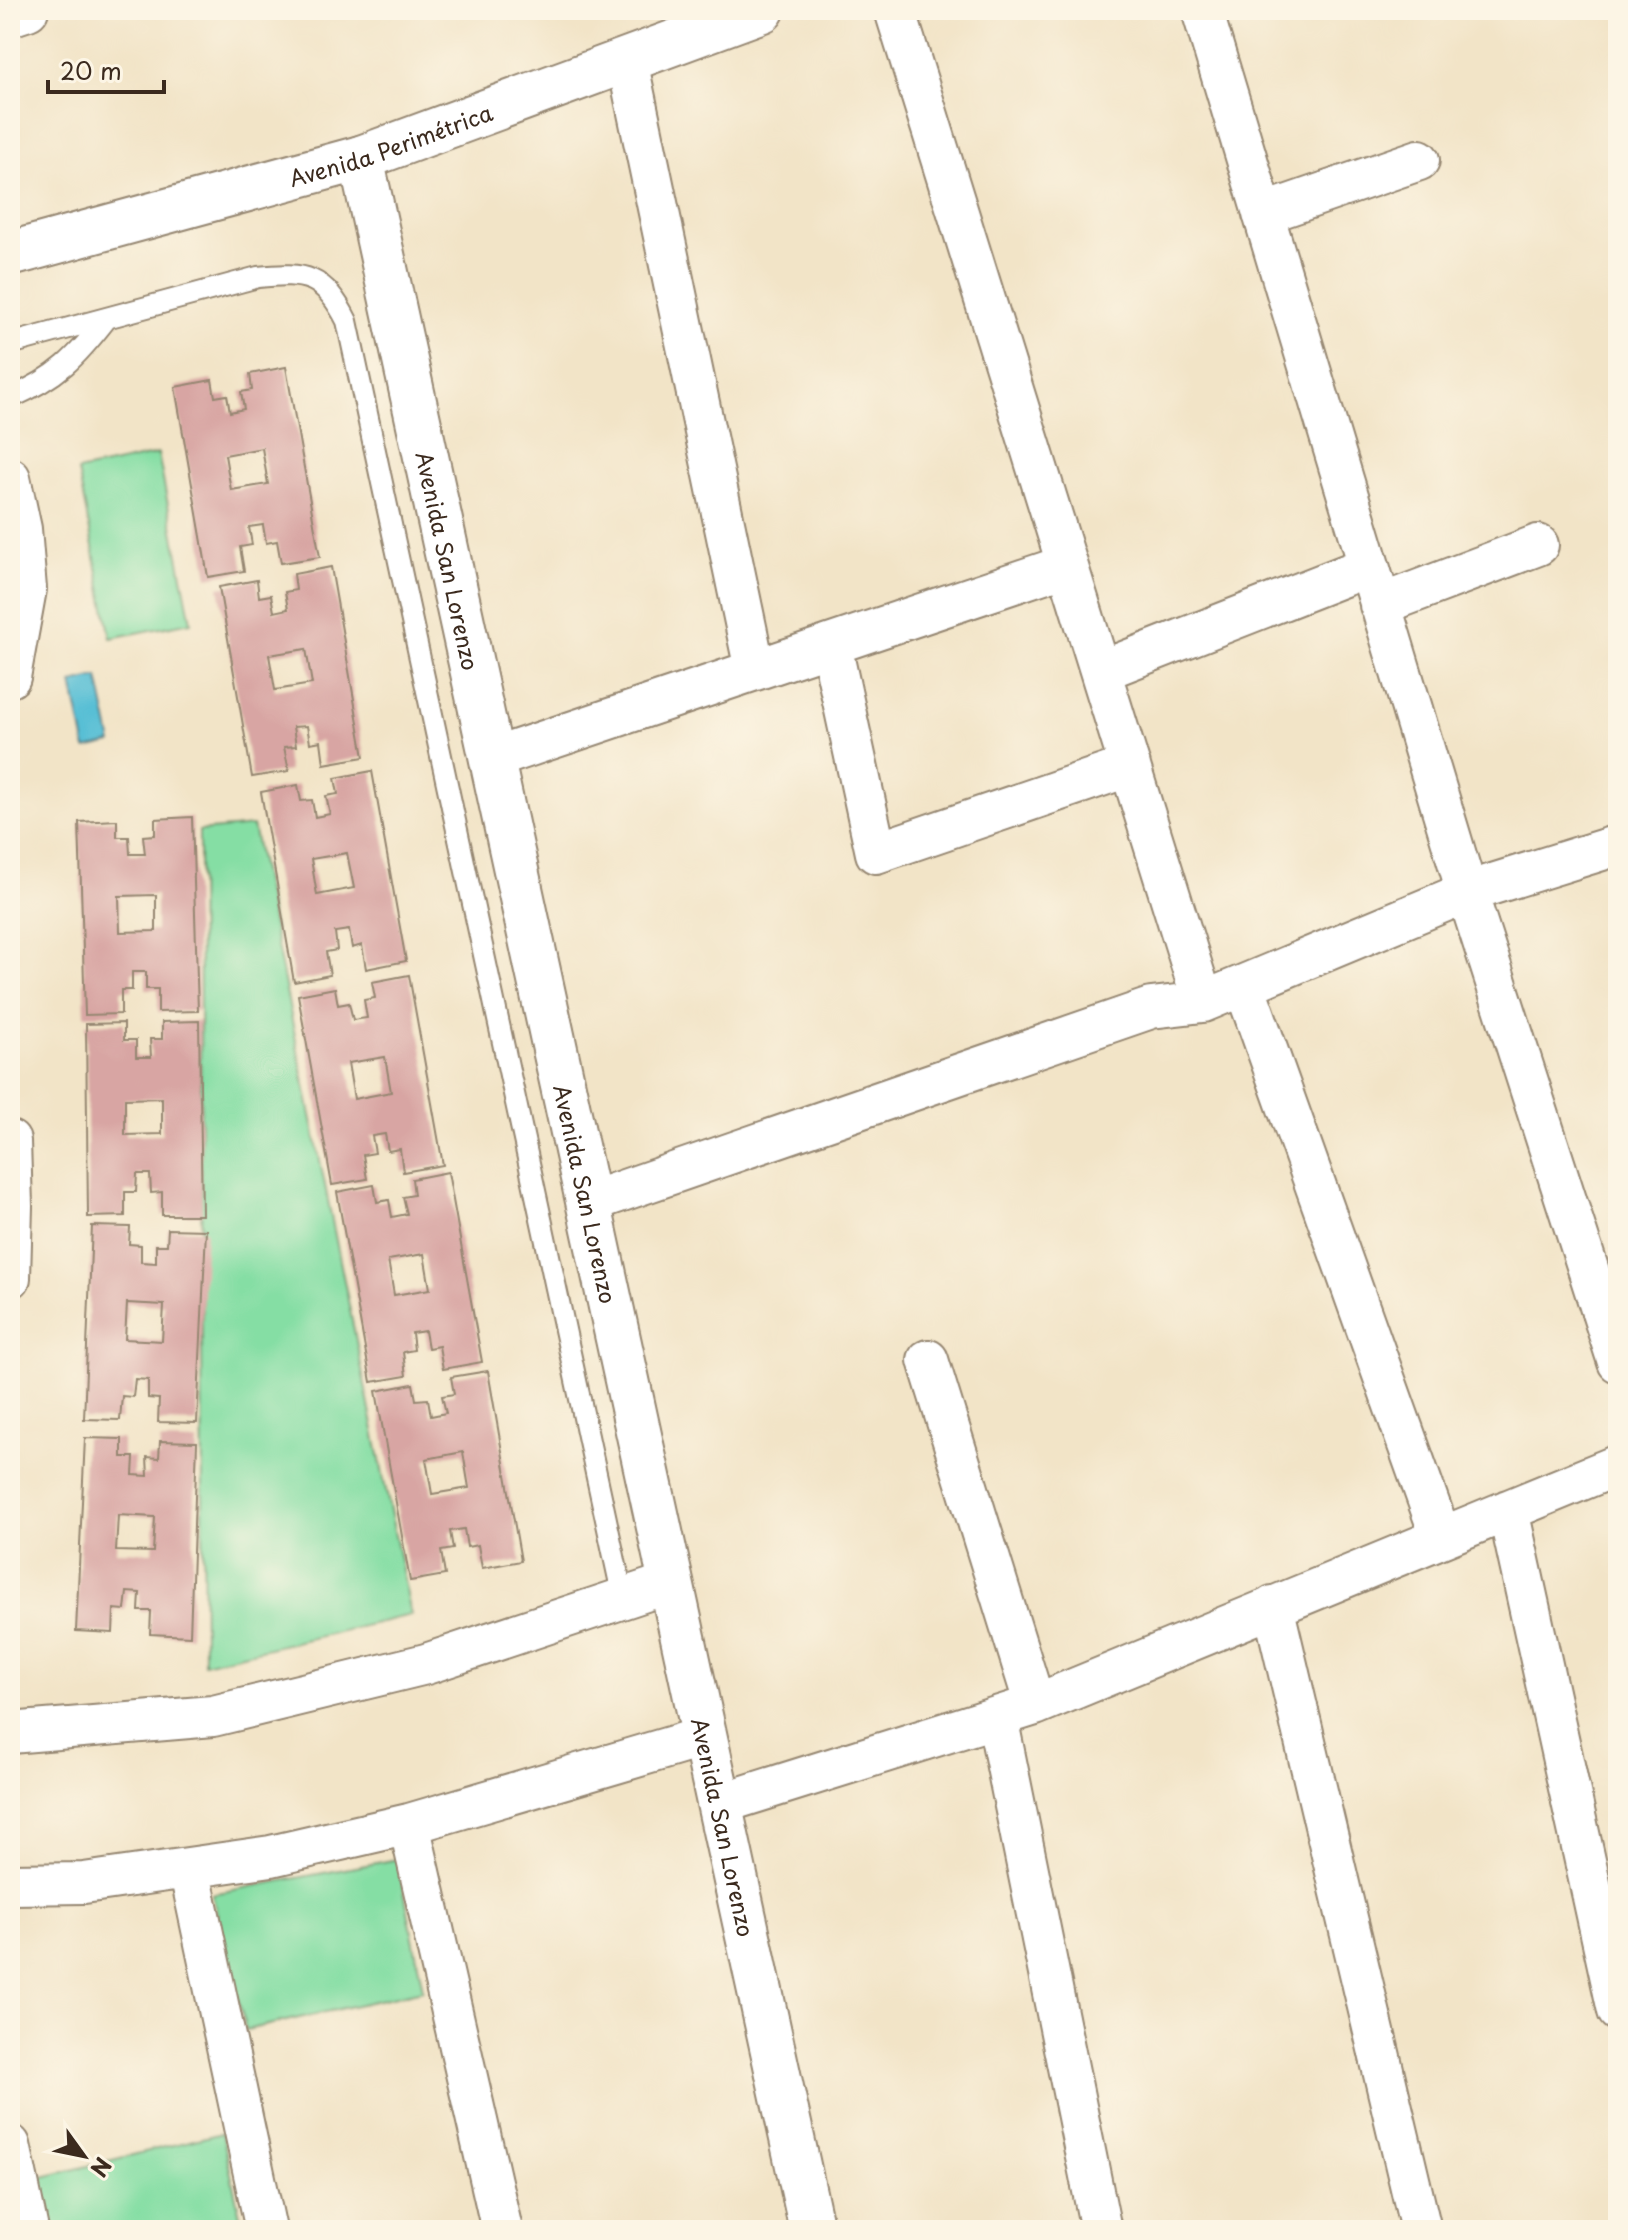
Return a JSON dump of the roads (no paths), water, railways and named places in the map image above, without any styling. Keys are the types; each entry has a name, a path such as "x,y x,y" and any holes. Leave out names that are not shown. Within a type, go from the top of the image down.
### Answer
{"street":[{"path":"10,16 28,10"},
{"name":"Avenida Perimétrica","path":"10,254 361,158 762,10"},
{"path":"895,10 1203,1002"},
{"path":"1202,10 1467,892 1618,1362"},
{"path":"627,60 755,670"},
{"name":"Avenida San Lorenzo","path":"361,158 812,2230"},
{"path":"1263,214 1419,160"},
{"path":"10,478 21,529 26,589 10,677"},
{"path":"1380,605 1538,545"},
{"path":"491,759 1067,565"},
{"path":"1101,671 1369,566"},
{"path":"831,645 876,853 1130,766"},
{"path":"587,1203 1151,1008 1203,1002 1467,892 1618,845"},
{"path":"1244,985 1441,1537"},
{"path":"10,1141 10,1278"},
{"path":"928,1360 1035,1705"},
{"path":"719,1804 1035,1705 1618,1465"},
{"path":"1508,1510 1618,2011"},
{"path":"10,1733 213,1716 426,1664 669,1583"},
{"path":"1273,1606 1421,2230"},
{"path":"997,1717 1101,2230"},
{"path":"10,1884 84,1883 271,1856 409,1824 704,1737"},
{"path":"409,1824 502,2230"},
{"path":"189,1868 266,2230"},
{"path":"10,2145 28,2230"}],"lane":[{"path":"10,344 258,277 289,273 314,279 335,297 347,321 623,1598"},
{"path":"10,398 42,384 77,356 107,318"}],"water":[{"path":"98,677 112,743 86,749 72,683"}]}
